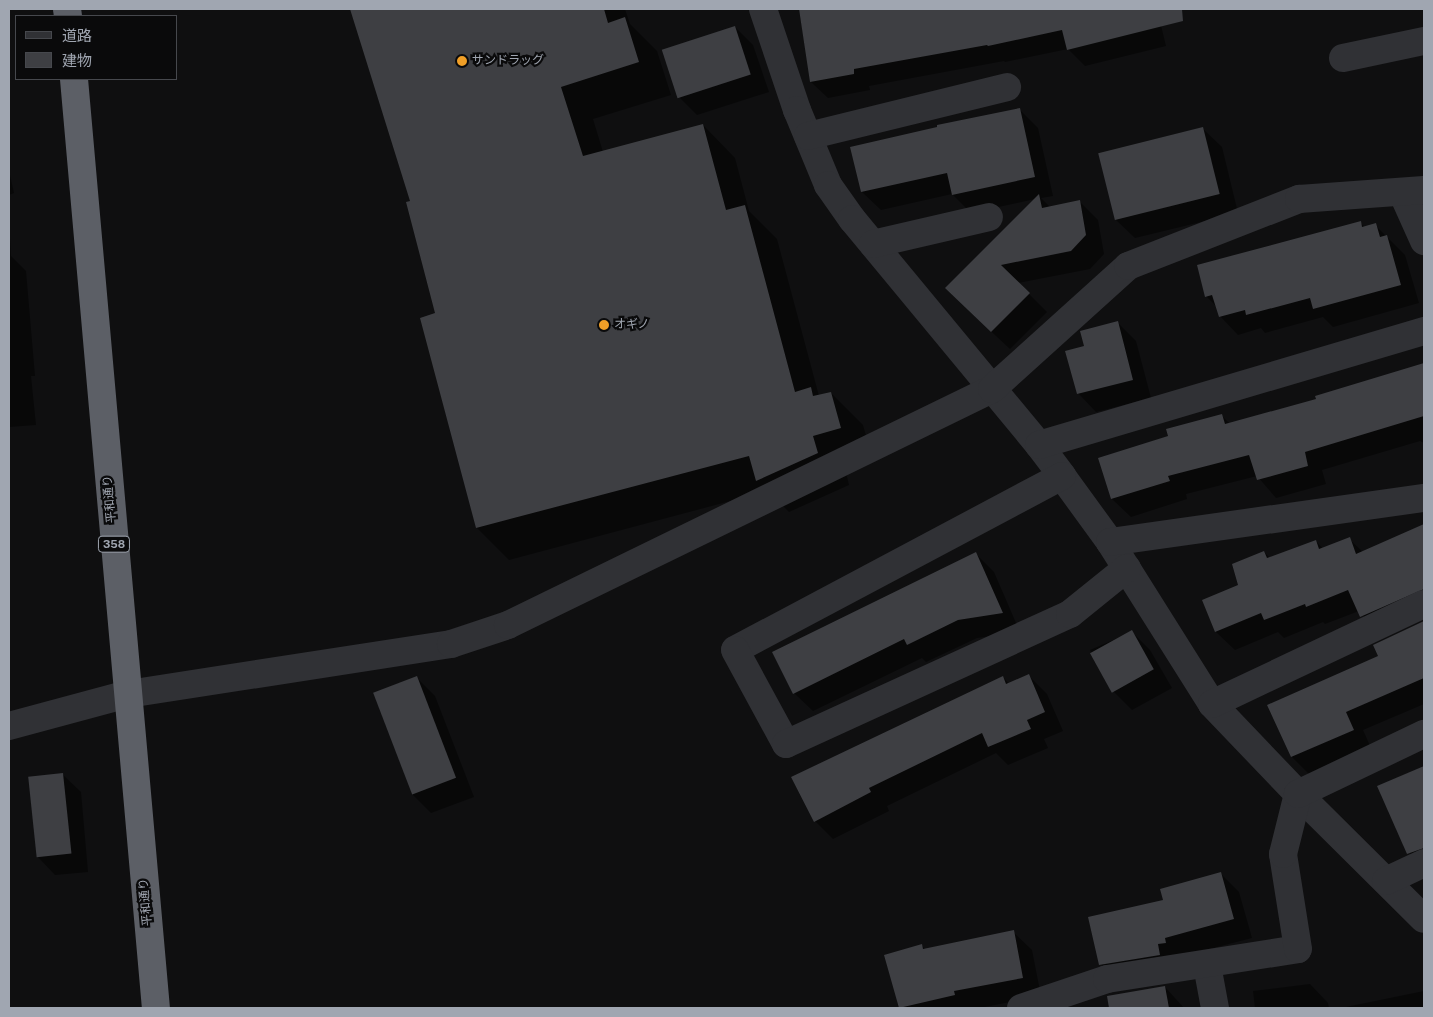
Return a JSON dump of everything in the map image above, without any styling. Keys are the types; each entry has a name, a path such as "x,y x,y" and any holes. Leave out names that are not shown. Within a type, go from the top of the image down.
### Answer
{"highway":[{"name":"平和通り","path":"74,80 156,1008"}],"street":[{"path":"763,9 808,136 828,185 873,244 1039,445 1062,476 1110,542 1212,704 1298,794 1424,919"},
{"path":"1343,58 1424,41"},
{"path":"808,136 1007,87"},
{"path":"9,726 128,694 451,644 508,625 992,390 1128,266 1299,198 1413,191 1424,241"},
{"path":"873,244 989,217"},
{"path":"1039,445 1424,331"},
{"path":"1062,476 735,650 786,744 1070,614 1127,568"},
{"path":"1110,542 1424,498"},
{"path":"1212,704 1424,604"},
{"path":"1298,794 1424,734"},
{"path":"1021,1008 1107,979 1207,965 1298,949 1283,854 1298,794"},
{"path":"1386,881 1424,863"},
{"path":"1207,965 1214,1008"}],"building":[{"path":"350,9 604,9 608,23 625,17 639,62 561,87 583,156 703,124 726,210 745,205 795,392 811,387 813,396 831,392 841,428 813,436 818,453 756,481 749,456 476,528 420,318 435,313 406,202 410,201"},
{"path":"799,9 1182,9 1183,21 1067,50 1062,30 988,46 854,69 854,74 810,82"},
{"path":"735,26 751,75 678,98 662,50"},
{"path":"1020,108 1035,177 952,195 947,173 861,192 850,147 937,127 937,125"},
{"path":"1203,127 1220,194 1115,220 1098,153"},
{"path":"1039,194 1042,208 1080,200 1086,235 1071,251 1001,265 1030,293 991,332 945,288"},
{"path":"1361,221 1362,227 1376,223 1380,237 1387,235 1401,285 1313,309 1310,298 1246,315 1245,310 1219,317 1212,295 1205,297 1197,265"},
{"path":"1118,321 1133,380 1077,394 1065,351 1084,346 1080,331"},
{"path":"1424,363 1424,416 1305,452 1308,466 1257,480 1249,455 1168,476 1170,481 1111,499 1098,458 1168,436 1166,429 1222,414 1225,424 1316,399 1315,396"},
{"path":"1424,524 1424,589 1360,617 1348,590 1306,607 1305,604 1264,620 1261,613 1215,632 1202,600 1238,585 1232,564 1264,551 1267,558 1316,540 1319,549 1350,537 1356,554"},
{"path":"976,552 1003,613 958,620 907,645 904,639 793,694 772,652"},
{"path":"1424,621 1424,678 1346,712 1354,730 1291,757 1267,705 1378,656 1373,645"},
{"path":"1132,630 1154,669 1112,693 1090,653"},
{"path":"1029,674 1045,712 1027,720 1031,729 988,747 982,733 869,788 871,792 814,822 791,777 1003,676 1006,684"},
{"path":"417,676 456,778 412,795 373,693"},
{"path":"1424,766 1424,848 1407,854 1377,786"},
{"path":"63,773 71,854 37,857 28,777"},
{"path":"1221,872 1234,919 1165,938 1166,943 1158,944 1160,955 1099,965 1088,917 1163,900 1160,889"},
{"path":"1014,930 1023,978 954,991 955,995 899,1008 884,955 922,944 923,949"},
{"path":"1165,986 1169,1008 1109,1008 1107,996"}],"place":[{"name":"サンドラッグ","path":"462,61"},
{"name":"オギノ","path":"604,325"}]}
